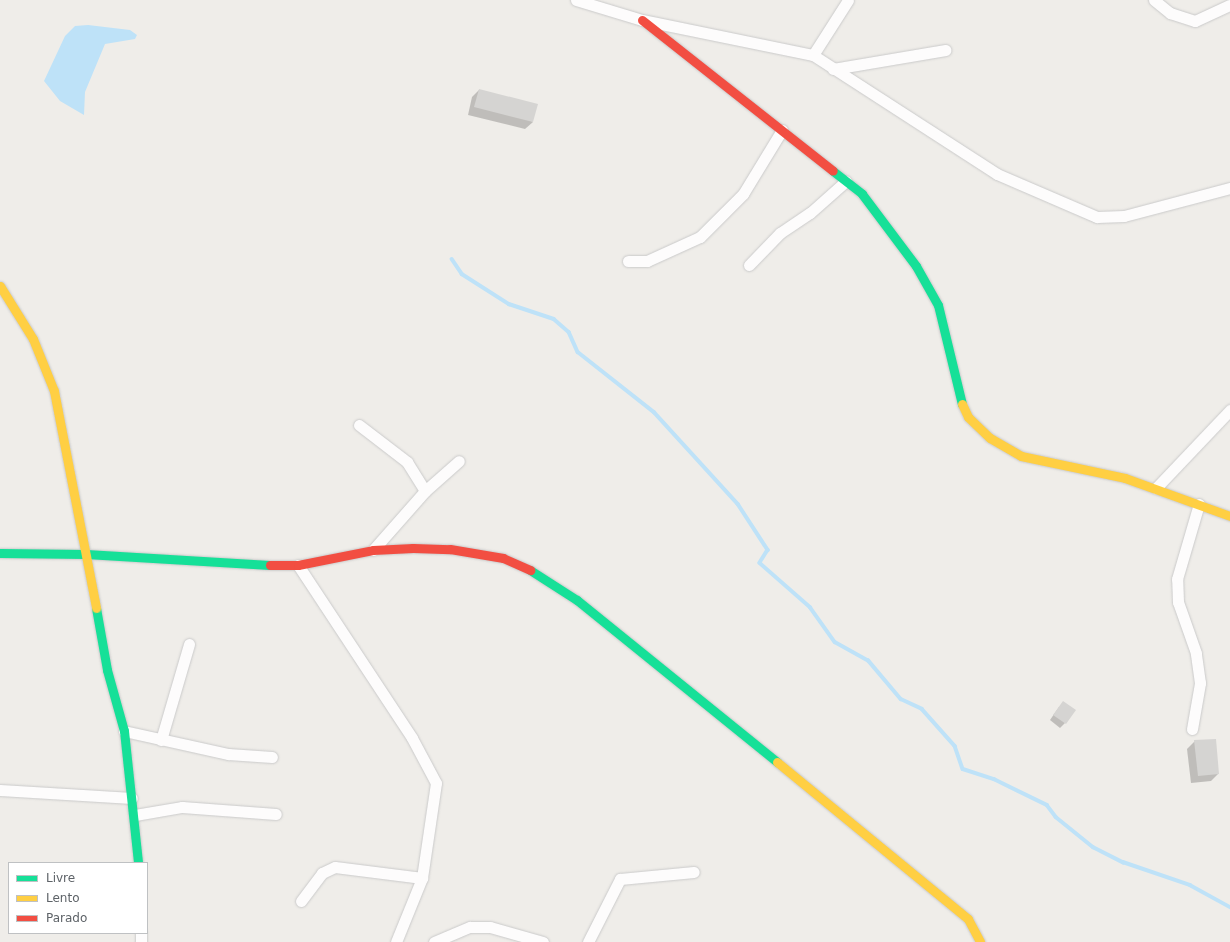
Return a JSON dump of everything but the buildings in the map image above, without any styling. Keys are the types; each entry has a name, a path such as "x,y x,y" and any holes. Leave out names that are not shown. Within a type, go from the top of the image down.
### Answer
{"street":[{"path":"576,0 611,5 642,20 862,194 894,235 938,305 958,395 968,417 990,438 1021,456 1090,469 1156,488 1230,516"},
{"path":"813,55 848,0"},
{"path":"1154,0 1170,13 1196,21 1230,5"},
{"path":"642,20 813,55 997,174 1098,217 1124,216 1230,188"},
{"path":"833,69 945,50"},
{"path":"628,261 646,261 700,237 743,194 782,130"},
{"path":"749,265 780,233 810,213 846,181"},
{"path":"0,286 33,339 54,391 74,479 107,670 124,731 135,815 138,862"},
{"path":"1156,488 1230,410"},
{"path":"359,425 407,462 425,491"},
{"path":"373,550 425,491 459,461"},
{"path":"1192,729 1200,683 1196,653 1178,602 1177,578 1199,504"},
{"path":"0,553 86,554 298,565 373,550 450,549 503,558 538,573 577,600 947,901 968,919 980,942"},
{"path":"298,565 432,769 437,798 422,878 396,942"},
{"path":"161,740 189,644"},
{"path":"124,731 228,754 272,757"},
{"path":"0,790 132,798"},
{"path":"135,815 182,807 276,814"},
{"path":"301,901 322,873 335,867 422,878"},
{"path":"588,942 620,879 694,872"},
{"path":"434,942 470,927 490,926 542,942"}],"water":[{"path":"88,25 130,30 137,35 135,39 105,44 85,92 84,115 60,101 44,81 65,36 75,26"}],"waterway":[{"path":"452,259 462,274 509,304 554,319 569,332 578,352 654,412 738,504 768,550 760,563 810,607 835,642 868,660 901,699 922,709 955,746 963,769 994,779 1047,805 1056,817 1093,847 1123,862 1190,885 1230,907"}],"traffic: fast":[{"path":"833,171 862,194 916,266 938,305 962,404"},
{"path":"0,553 86,554 270,565"},
{"path":"530,570 577,600 777,762"},
{"path":"96,608 107,670 124,731 138,862"}],"traffic: slow":[{"path":"0,286 33,339 54,391 96,608"},
{"path":"962,404 968,417 990,438 1021,456 1125,478 1230,516"},
{"path":"777,762 968,919 980,942"}],"traffic: jam":[{"path":"642,20 833,171"},
{"path":"270,565 298,565 373,550 413,548 450,549 503,558 530,570"}]}
